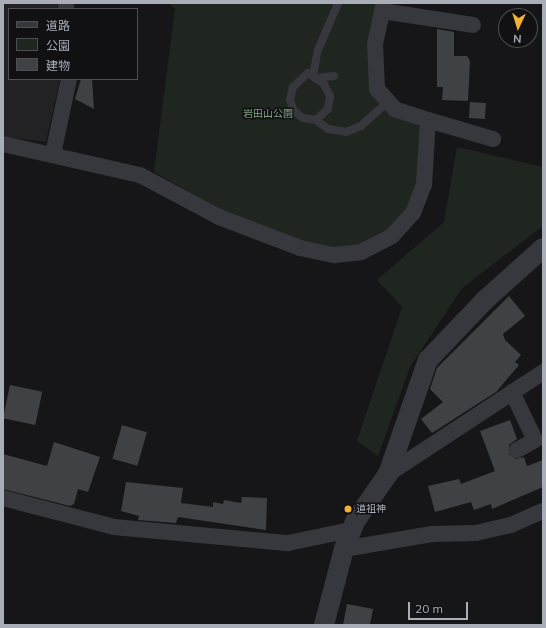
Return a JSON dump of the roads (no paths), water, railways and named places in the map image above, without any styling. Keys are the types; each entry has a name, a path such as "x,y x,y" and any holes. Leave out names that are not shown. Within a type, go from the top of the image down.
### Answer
{"street":[{"path":"473,25 383,7 375,44 377,89 395,109 493,139"},
{"path":"53,154 69,80"},
{"path":"3,144 140,174 219,217 300,248 334,255 361,252 392,236 414,213 424,185 428,120"},
{"path":"324,625 344,549 351,530 388,474 428,360 485,300 543,248"},
{"path":"388,474 543,372"},
{"path":"512,392 539,439 517,450"},
{"path":"3,498 114,527 288,543 351,530"},
{"path":"344,549 432,534 476,533 511,525 543,511"}],"lane":[{"path":"316,120 328,109 330,96 315,76 318,50 338,3"},
{"path":"334,76 315,76 308,73 293,87 290,100 294,111 303,118 316,120 328,129 346,132 362,126 388,102"}],"place":[{"name":"道祖神","path":"348,509"}],"park label":[{"name":"岩田山公園","path":"268,114"}]}
